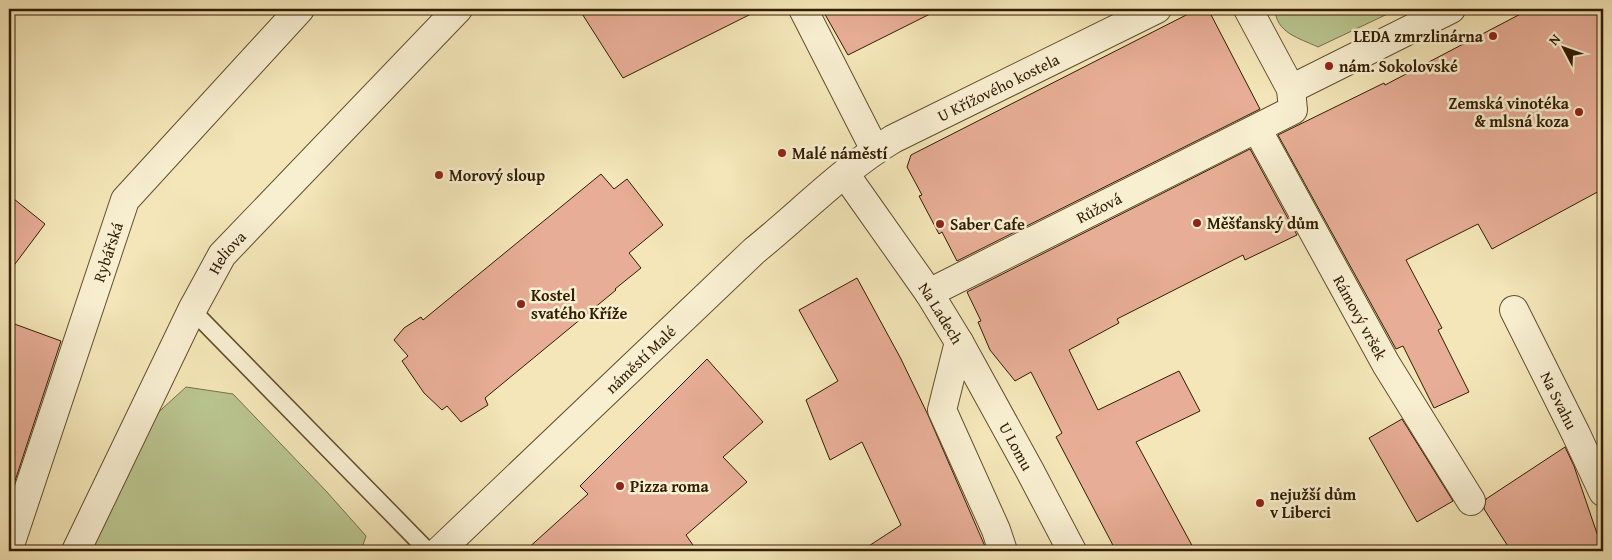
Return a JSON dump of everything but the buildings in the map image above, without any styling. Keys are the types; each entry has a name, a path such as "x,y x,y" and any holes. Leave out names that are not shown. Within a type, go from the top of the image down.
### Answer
{"street":[{"name":"Rybářská","path":"9,548 125,200 300,9"},
{"name":"Heliova","path":"76,551 192,310 222,255 458,9"},
{"path":"802,9 875,150"},
{"name":"U Křížového kostela","path":"845,174 875,150 894,139 1157,9"},
{"path":"1248,9 1291,89 1451,9"},
{"name":"Růžová","path":"929,293 1292,110 1291,89"},
{"name":"Rámový vršek","path":"1262,126 1386,364 1471,501"},
{"name":"Na Ladech","path":"845,174 929,293 958,342 942,410 996,530 1003,551"},
{"name":"náměstí Malé","path":"439,551 754,251 845,174"},
{"name":"Na Svahu","path":"1514,310 1603,492"},
{"name":"U Lomu","path":"958,342 1072,551"}],"lane":[{"path":"192,310 428,551"}],"green space":[{"path":"1275,9 1398,9 1318,47 1290,34 1284,29 1279,24"},
{"path":"186,387 233,394 327,492 366,536 361,551 90,551 151,419"}],"place":[{"name":"LEDA zmrzlinárna","path":"1493,36"},
{"name":"nám. Sokolovské","path":"1329,66"},
{"name":"Zemská vinotéka & mlsná koza","path":"1579,112"},
{"name":"Malé náměstí","path":"782,153"},
{"name":"Morový sloup","path":"439,175"},
{"name":"Měšťanský dům","path":"1197,223"},
{"name":"Saber Cafe","path":"940,224"},
{"name":"Kostel svatého Kříže","path":"521,304"},
{"name":"Pizza roma","path":"620,486"},
{"name":"nejužší dům v Liberci","path":"1260,503"}]}
